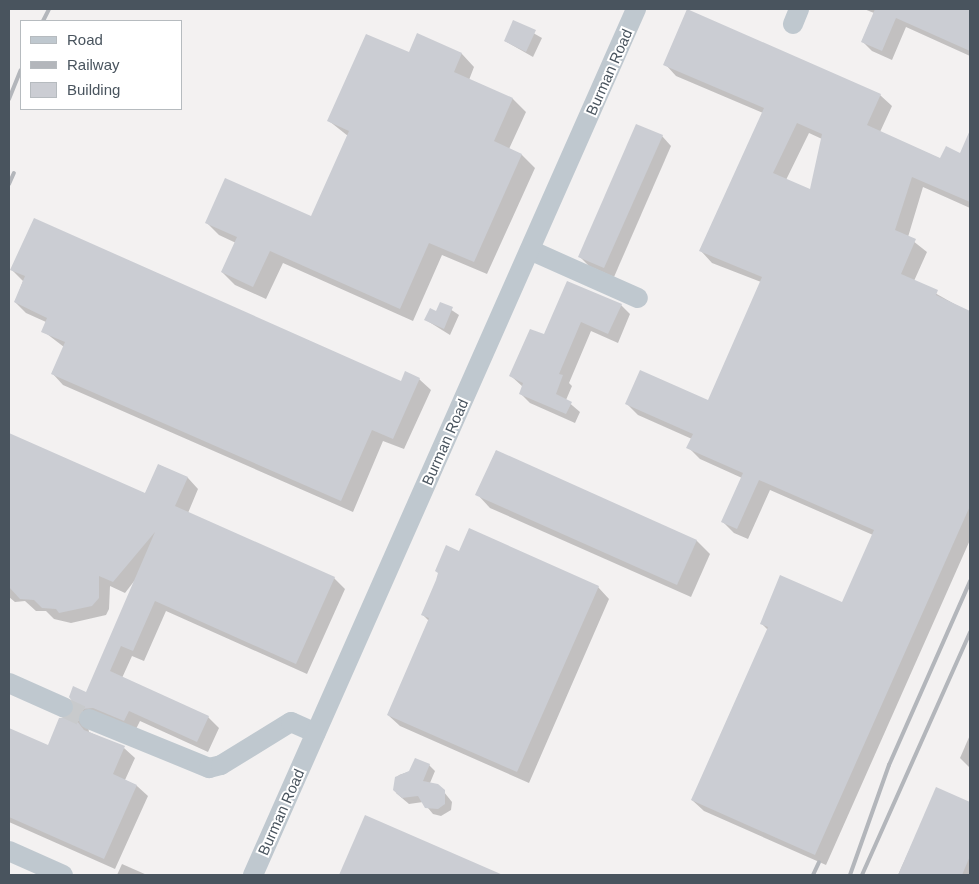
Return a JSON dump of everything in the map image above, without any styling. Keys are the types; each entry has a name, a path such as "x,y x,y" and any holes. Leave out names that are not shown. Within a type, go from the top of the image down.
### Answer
{"street":[{"name":"Burman Road","path":"253,875 636,9"},
{"path":"530,250 638,298"},
{"path":"9,683 64,707"},
{"path":"90,718 209,768 221,765 291,722 316,733"},
{"path":"9,851 63,875"}],"building":[{"path":"687,9 881,94 867,125 940,158 946,146 960,153 970,130 970,202 912,177 895,230 916,239 901,274 938,290 936,295 970,311 970,506 815,855 691,800 768,627 760,624 780,575 842,602 874,530 759,480 737,529 721,522 743,473 686,448 693,434 625,404 640,370 708,400 762,277 699,251 764,108 663,65","holes":["797,123 822,134 810,189 773,173"]},
{"path":"875,9 970,9 970,51 896,18 882,51 861,42"},
{"path":"513,20 536,30 526,52 504,41"},
{"path":"417,33 462,53 454,72 513,98 494,141 522,154 474,262 429,243 400,309 270,251 253,287 221,272 237,237 205,223 225,178 311,216 349,131 327,121 366,34 409,52"},
{"path":"636,124 663,135 604,268 578,257"},
{"path":"34,218 401,381 405,371 420,378 393,439 372,430 341,501 51,374 65,342 41,332 47,318 14,302 25,276 10,270"},
{"path":"567,281 622,304 608,334 581,322 559,374 563,375 556,394 572,402 566,414 519,394 523,383 509,376 530,329 544,334"},
{"path":"440,302 453,307 444,329 424,320 430,308 436,311"},
{"path":"9,433 145,493 158,464 188,477 175,506 335,577 296,664 155,601 133,651 121,646 110,671 209,716 197,742 129,711 124,721 93,708 82,709 78,714 77,721 84,730 125,746 113,774 137,785 104,859 9,817 9,728 48,745 59,718 70,717 74,712 75,705 69,697 73,686 86,692 155,532 113,582 99,576 99,598 92,606 59,613 56,609 42,608 34,600 20,599 9,587"},
{"path":"496,450 697,540 677,585 475,495"},
{"path":"469,528 599,586 517,772 387,715 429,618 421,615 436,580 438,573 435,571 446,545 459,551"},
{"path":"415,758 430,764 423,781 438,784 445,790 445,804 438,809 425,808 418,796 402,798 393,790 395,777 409,771"},
{"path":"936,787 970,802 970,856 962,875 898,875"},
{"path":"365,815 503,875 339,875"}],"tunnel":[{"path":"63,707 89,719"}],"railway":[{"path":"44,20 49,9"},
{"path":"9,99 20,72"},
{"path":"9,184 14,173"},
{"path":"850,875 889,765 970,581"},
{"path":"862,875 970,632"},
{"path":"813,875 819,862"}]}
